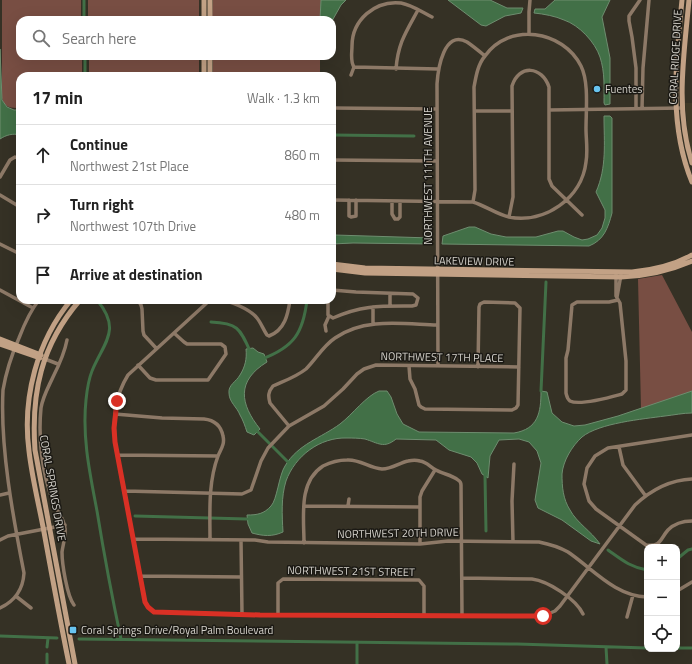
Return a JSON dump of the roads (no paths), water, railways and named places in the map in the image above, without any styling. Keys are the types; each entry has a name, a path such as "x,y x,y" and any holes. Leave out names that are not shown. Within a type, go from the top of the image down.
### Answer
{"main road":[{"path":"204,0 204,16"},
{"path":"210,0 210,16"},
{"name":"CORAL RIDGE DRIVE","path":"682,0 675,84 676,108 684,157 692,182"},
{"name":"CORAL RIDGE DRIVE","path":"689,0 682,84 682,108 685,135 692,163"},
{"path":"204,60 204,72"},
{"path":"210,60 210,72"},
{"name":"LAKEVIEW DRIVE","path":"619,275 648,271 674,263 692,255"},
{"name":"LAKEVIEW DRIVE","path":"336,269 365,273 437,272 641,276 661,272 692,261"},
{"name":"LAKEVIEW DRIVE","path":"336,264 365,268 437,272"},
{"name":"CORAL SPRINGS DRIVE","path":"68,304 49,334 39,356 29,397 27,433 68,664"},
{"name":"CORAL SPRINGS DRIVE","path":"75,664 36,457 34,433 37,383 55,336 77,304"},
{"path":"0,339 14,347"},
{"path":"0,344 14,347 45,359"}],"street":[{"path":"529,34 530,0"},
{"path":"642,109 643,68 649,0"},
{"path":"354,67 351,64 353,36 357,24 364,15 373,8 391,2 400,2 410,5 432,17"},
{"path":"636,110 636,68 632,37 628,21 629,16 639,2 649,6"},
{"path":"396,69 397,54 400,44 418,10"},
{"path":"336,200 473,202 480,204 498,214 522,218 535,217 547,213 567,200 580,182 586,162 584,75 576,58 557,40 549,37 529,34 510,37 492,48 485,56 476,76 474,87 475,190 473,202"},
{"name":"NORTHWEST 111TH AVENUE","path":"438,366 438,69 447,46 450,42 456,40 467,42 485,56"},
{"path":"354,67 438,69"},
{"path":"351,75 354,67"},
{"path":"636,68 643,68"},
{"path":"509,217 513,197 511,111 512,86 514,79 519,74 531,70 538,72 547,81 549,87 550,179 552,186 582,215"},
{"path":"336,108 437,109"},
{"path":"549,110 636,110 682,108"},
{"path":"475,112 511,111"},
{"path":"0,177 10,160 16,157"},
{"path":"336,160 437,162"},
{"path":"0,195 16,205"},
{"path":"348,200 349,216 354,218 356,216 356,200"},
{"path":"392,201 392,216 395,219 398,219 400,217 400,201"},
{"path":"0,244 16,252"},
{"path":"618,299 609,302 577,302 572,305 566,358 566,393 569,401 579,403 587,402 622,394 626,390 626,362 620,303 618,299 616,296 619,275"},
{"path":"0,290 16,299"},
{"path":"329,316 333,318 352,310 373,307 416,305 418,298 413,294 336,290"},
{"path":"390,294 390,306"},
{"path":"409,366 410,378 419,404 425,409 512,410 516,408 518,406 519,305 515,303 484,302 480,304 478,366"},
{"path":"26,304 33,308"},
{"path":"0,608 17,597 24,581 24,573 1,444 1,390 14,347 36,304"},
{"path":"140,304 144,336 156,348"},
{"path":"206,304 128,375 121,387 117,401 114,428 117,455 145,602 151,610 158,613 543,616 555,611 619,526 645,495 671,482 692,479"},
{"path":"236,304 252,313 258,319 266,335 269,336 280,329 284,324 287,317 289,304"},
{"path":"326,331 325,325 329,316 328,304"},
{"path":"373,307 373,324"},
{"path":"289,426 270,403 269,393 273,386 305,369 336,337 347,331 373,324 437,325"},
{"path":"138,365 150,378 156,380 208,380 226,354 225,347 221,344 187,344 174,333"},
{"path":"66,340 66,347 55,374 43,396 40,424 41,446 49,488 53,502 65,525 62,559 70,600 74,605"},
{"path":"45,359 58,364"},
{"name":"NORTHWEST 17TH PLACE","path":"125,491 242,494 251,490 264,455 276,438 289,426 324,406 357,374 364,369 376,365 519,368"},
{"path":"115,414 162,418 204,419 214,422 219,426 224,437 224,443 218,456 212,482 210,539"},
{"path":"644,544 596,509 589,501 584,484 587,468 595,456 608,448 692,435"},
{"path":"619,447 623,465 645,495"},
{"path":"117,455 218,456"},
{"path":"304,543 304,506 306,488 310,480 320,468 338,460 354,460 373,468 384,469 407,461 421,461 435,470 460,482 462,615"},
{"path":"513,542 512,501 514,464"},
{"path":"420,544 420,497 435,470"},
{"path":"0,495 9,493"},
{"path":"348,499 348,506"},
{"path":"304,506 420,507"},
{"path":"656,544 660,542 667,531 673,526 692,521"},
{"path":"0,540 8,536 65,525"},
{"name":"NORTHWEST 20TH DRIVE","path":"134,539 210,539 304,543 420,544 448,541 539,542 551,544 567,552 612,586 633,595 644,597"},
{"path":"241,540 242,614"},
{"path":"140,576 241,577"},
{"path":"462,578 539,580 546,583 579,607 583,614"},
{"name":"NORTHWEST 21ST STREET","path":"278,614 278,583 280,580 327,579 419,580 424,586 424,615"},
{"path":"680,589 692,582"},
{"path":"627,617 633,595"},
{"path":"17,597 31,608"}],"waterway":[{"path":"84,0 84,16"},
{"path":"85,60 85,72"},
{"path":"336,135 414,136"},
{"path":"541,391 546,282"},
{"path":"100,304 104,310 110,328 89,382 86,396 85,428 89,470 121,639"},
{"path":"262,359 282,349 295,337 303,321 306,304"},
{"path":"211,322 227,324 236,328 240,332 250,351"},
{"path":"256,430 288,462"},
{"path":"485,476 486,531"},
{"path":"135,516 247,519"},
{"path":"680,557 688,550 692,549"},
{"path":"608,550 631,565 644,570"},
{"path":"0,636 57,638"},
{"path":"47,647 48,638"},
{"path":"79,639 517,644 644,648"},
{"path":"357,642 357,664"},
{"path":"606,647 607,664"},
{"path":"680,648 692,648"},
{"path":"47,654 47,664"}],"place":[{"name":"Fuentes","path":"597,89"},
{"name":"Coral Springs Drive/Royal Palm Boulevard","path":"73,630"}]}
